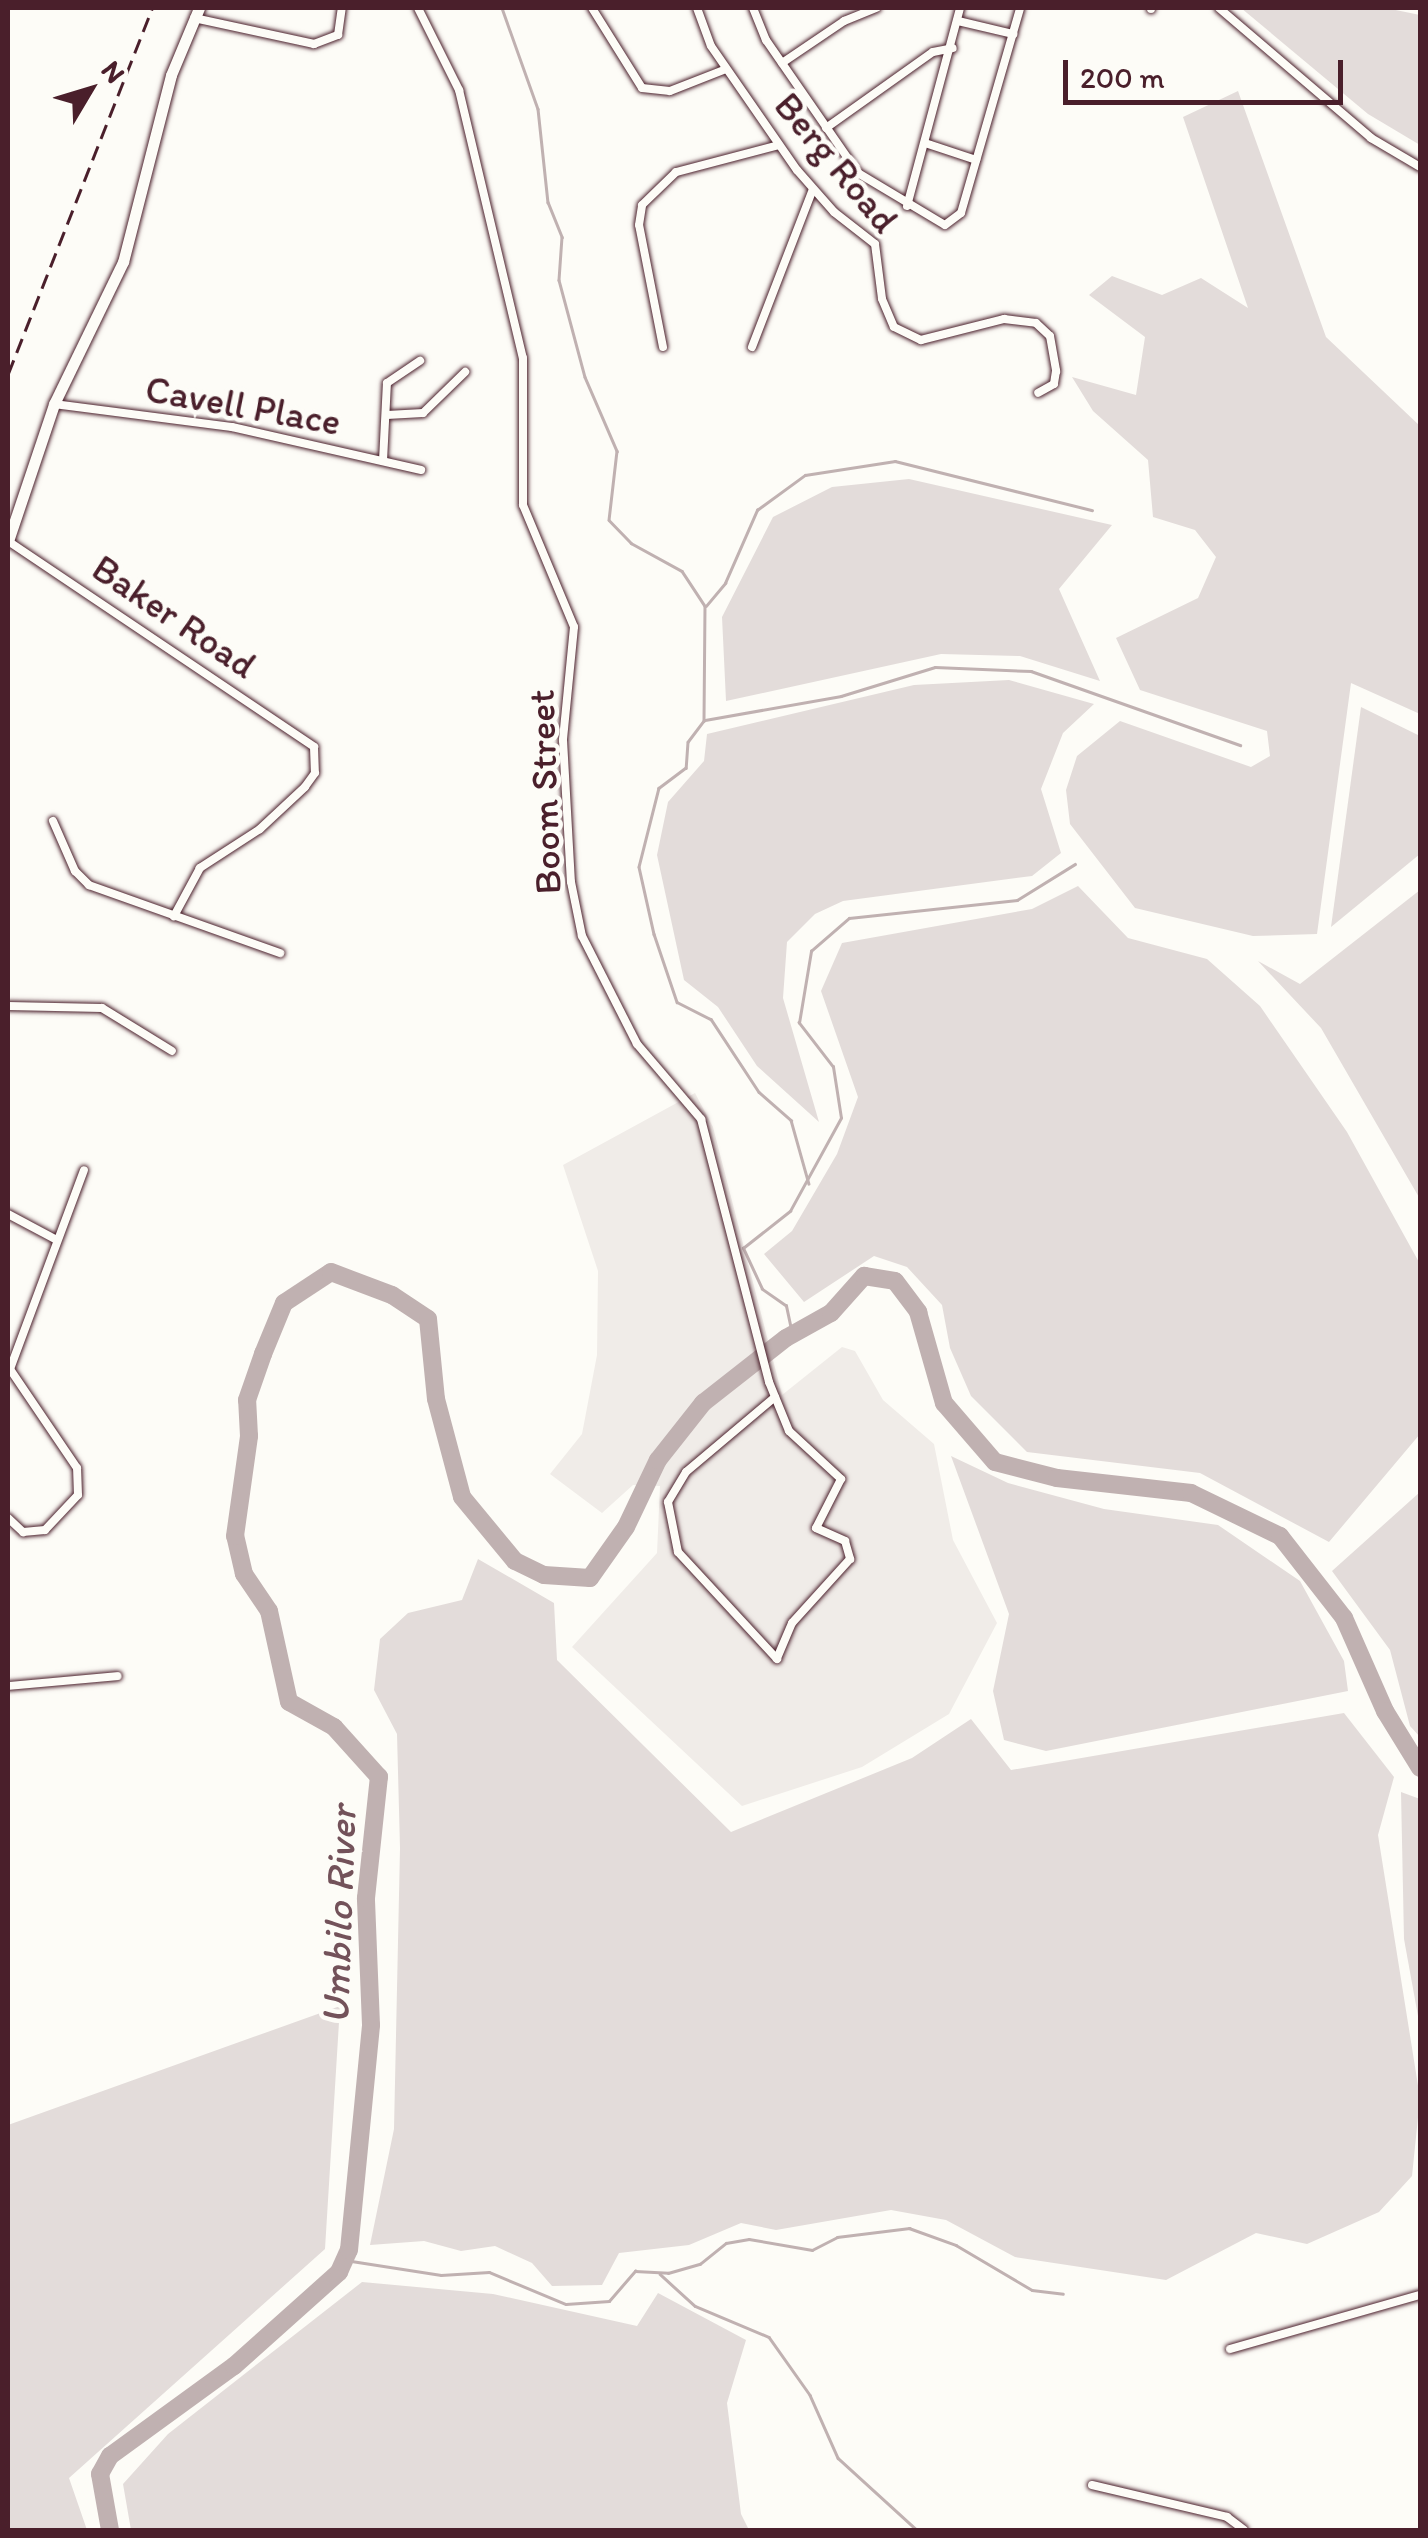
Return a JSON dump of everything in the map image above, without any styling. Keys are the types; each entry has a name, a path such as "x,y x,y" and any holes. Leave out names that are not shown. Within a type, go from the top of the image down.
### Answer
{"main road":[{"path":"8,541 54,404 123,262 171,74 196,13"}],"street":[{"path":"196,13 314,44 338,35 342,8"},
{"name":"Boom Street","path":"418,8 459,90 523,358 522,505 574,627 563,740 571,882 582,936 630,1033 706,1131 756,1343 769,1382 789,1431 841,1479 817,1522 819,1530 845,1541 850,1559 792,1623 777,1659 678,1552 668,1502 686,1472 775,1397"},
{"path":"592,8 642,88 670,91 726,69"},
{"name":"Berg Road","path":"698,8 726,69 780,145 813,189 875,244 884,309 902,334 934,339 1004,319 1027,320 1050,336 1054,384 1038,393"},
{"path":"753,8 782,63 868,184 950,224 961,213 1020,8"},
{"path":"782,63 844,21 877,8"},
{"path":"907,206 953,48 960,8"},
{"path":"1219,8 1370,138 1420,167"},
{"path":"958,20 1013,34"},
{"path":"826,128 933,52 953,48"},
{"path":"925,143 976,160"},
{"path":"663,347 638,225 642,205 669,175 780,145"},
{"path":"752,347 813,189"},
{"path":"384,461 390,377 420,361"},
{"path":"388,414 423,412 465,372"},
{"name":"Cavell Place","path":"54,404 232,427 421,470"},
{"name":"Baker Road","path":"8,541 309,739 316,754 310,780 272,819 192,876 174,916"},
{"path":"53,820 74,871 89,885 280,953"},
{"path":"8,1006 102,1008 172,1051"},
{"path":"8,1518 23,1532 45,1530 78,1495 77,1468 10,1369 84,1170"},
{"path":"8,1214 57,1240"},
{"path":"8,1686 118,1676"},
{"path":"1230,2348 1420,2295"},
{"path":"1092,2485 1227,2517 1244,2530"}],"shaded area":[{"path":"1241,8 1386,8 1420,15 1420,145 1368,114"},
{"path":"1238,91 1326,337 1420,426 1420,714 1351,683 1317,934 1253,936 1135,908 1070,824 1066,790 1077,756 1120,721 1251,767 1270,756 1267,731 1140,690 1116,638 1198,598 1216,557 1195,530 1153,517 1148,460 1093,411 1072,377 1136,395 1145,337 1089,295 1112,276 1162,295 1201,278 1248,308 1183,117"},
{"path":"909,479 1112,525 1059,589 1100,681 1020,656 941,654 726,701 722,617 773,517 832,487"},
{"path":"1009,680 1094,704 1063,733 1041,789 1061,853 1032,876 843,901 815,914 787,942 783,998 819,1122 757,1066 718,1007 684,980 657,855 668,802 704,761 707,734 914,685"},
{"path":"1361,707 1420,736 1420,854 1331,927"},
{"path":"1078,886 1128,938 1207,959 1260,1006 1347,1132 1420,1264 1420,1434 1329,1542 1200,1473 1027,1452 971,1396 950,1348 942,1305 907,1267 874,1256 804,1302 764,1254 792,1231 837,1154 858,1097 821,991 842,943 1032,909"},
{"path":"1420,890 1420,1199 1321,1028 1258,961 1300,984"},
{"path":"695,1093 713,1127 782,1395 842,1347 855,1351 883,1400 934,1444 953,1540 997,1623 949,1714 862,1767 742,1806 572,1647 657,1553 660,1486 633,1485 602,1513 550,1474 582,1434 597,1355 598,1271 563,1165"},
{"path":"951,1456 1008,1483 1104,1509 1218,1525 1300,1581 1344,1661 1348,1691 1046,1751 1004,1740 993,1691 1009,1614"},
{"path":"1420,1492 1420,1737 1410,1726 1390,1650 1332,1571"},
{"path":"478,1559 554,1603 557,1660 731,1832 912,1758 971,1719 1011,1770 1344,1713 1394,1777 1378,1835 1420,2098 1412,2176 1379,2212 1307,2244 1256,2233 1166,2280 1015,2257 946,2220 891,2210 776,2230 741,2223 689,2245 619,2253 602,2285 552,2286 532,2263 495,2246 461,2251 424,2241 370,2245 394,2129 400,1848 397,1734 374,1690 380,1639 408,1613 462,1600"},
{"path":"1401,1792 1420,1799 1420,2027 1404,1939"},
{"path":"340,2006 325,2249 69,2478 87,2530 8,2530 8,2125"},
{"path":"362,2282 493,2294 637,2326 658,2293 746,2340 727,2403 741,2514 749,2530 131,2530 123,2484 168,2434"}],"waterway":[{"path":"502,8 538,109 548,202 562,237 559,280 585,377 617,451 609,520 631,543 682,571 705,606 704,721 688,742 686,768 659,788 639,867 654,934 677,1002 711,1019 759,1092 791,1120 809,1184"},
{"path":"706,606 725,583 757,510 805,475 895,461 1092,510"},
{"path":"705,720 841,696 935,667 1031,671 1240,745"},
{"path":"792,1334 786,1306 762,1289 743,1248 790,1211 841,1118 833,1067 799,1023 811,951 849,918 1017,900 1075,864"},
{"name":"Umbilo River","path":"110,2530 100,2474 110,2456 234,2366 339,2272 349,2250 371,2025 366,1898 379,1777 334,1727 289,1702 269,1611 244,1574 235,1536 249,1436 247,1400 263,1354 284,1303 331,1272 392,1295 428,1319 436,1399 462,1497 515,1561 544,1575 590,1578 626,1527 658,1460 703,1403 786,1338 831,1313 864,1276 895,1281 918,1312 944,1403 995,1462 1057,1478 1191,1493 1280,1536 1344,1618 1385,1711 1420,1768"},
{"path":"345,2260 441,2275 489,2272 566,2304 609,2301 635,2271 668,2273 700,2264 726,2243 749,2239 812,2250 837,2237 909,2228 956,2245 1032,2290 1063,2294"},
{"path":"660,2274 695,2306 769,2337 810,2395 838,2458 917,2530"}],"railway":[{"path":"8,374 152,8"}]}
